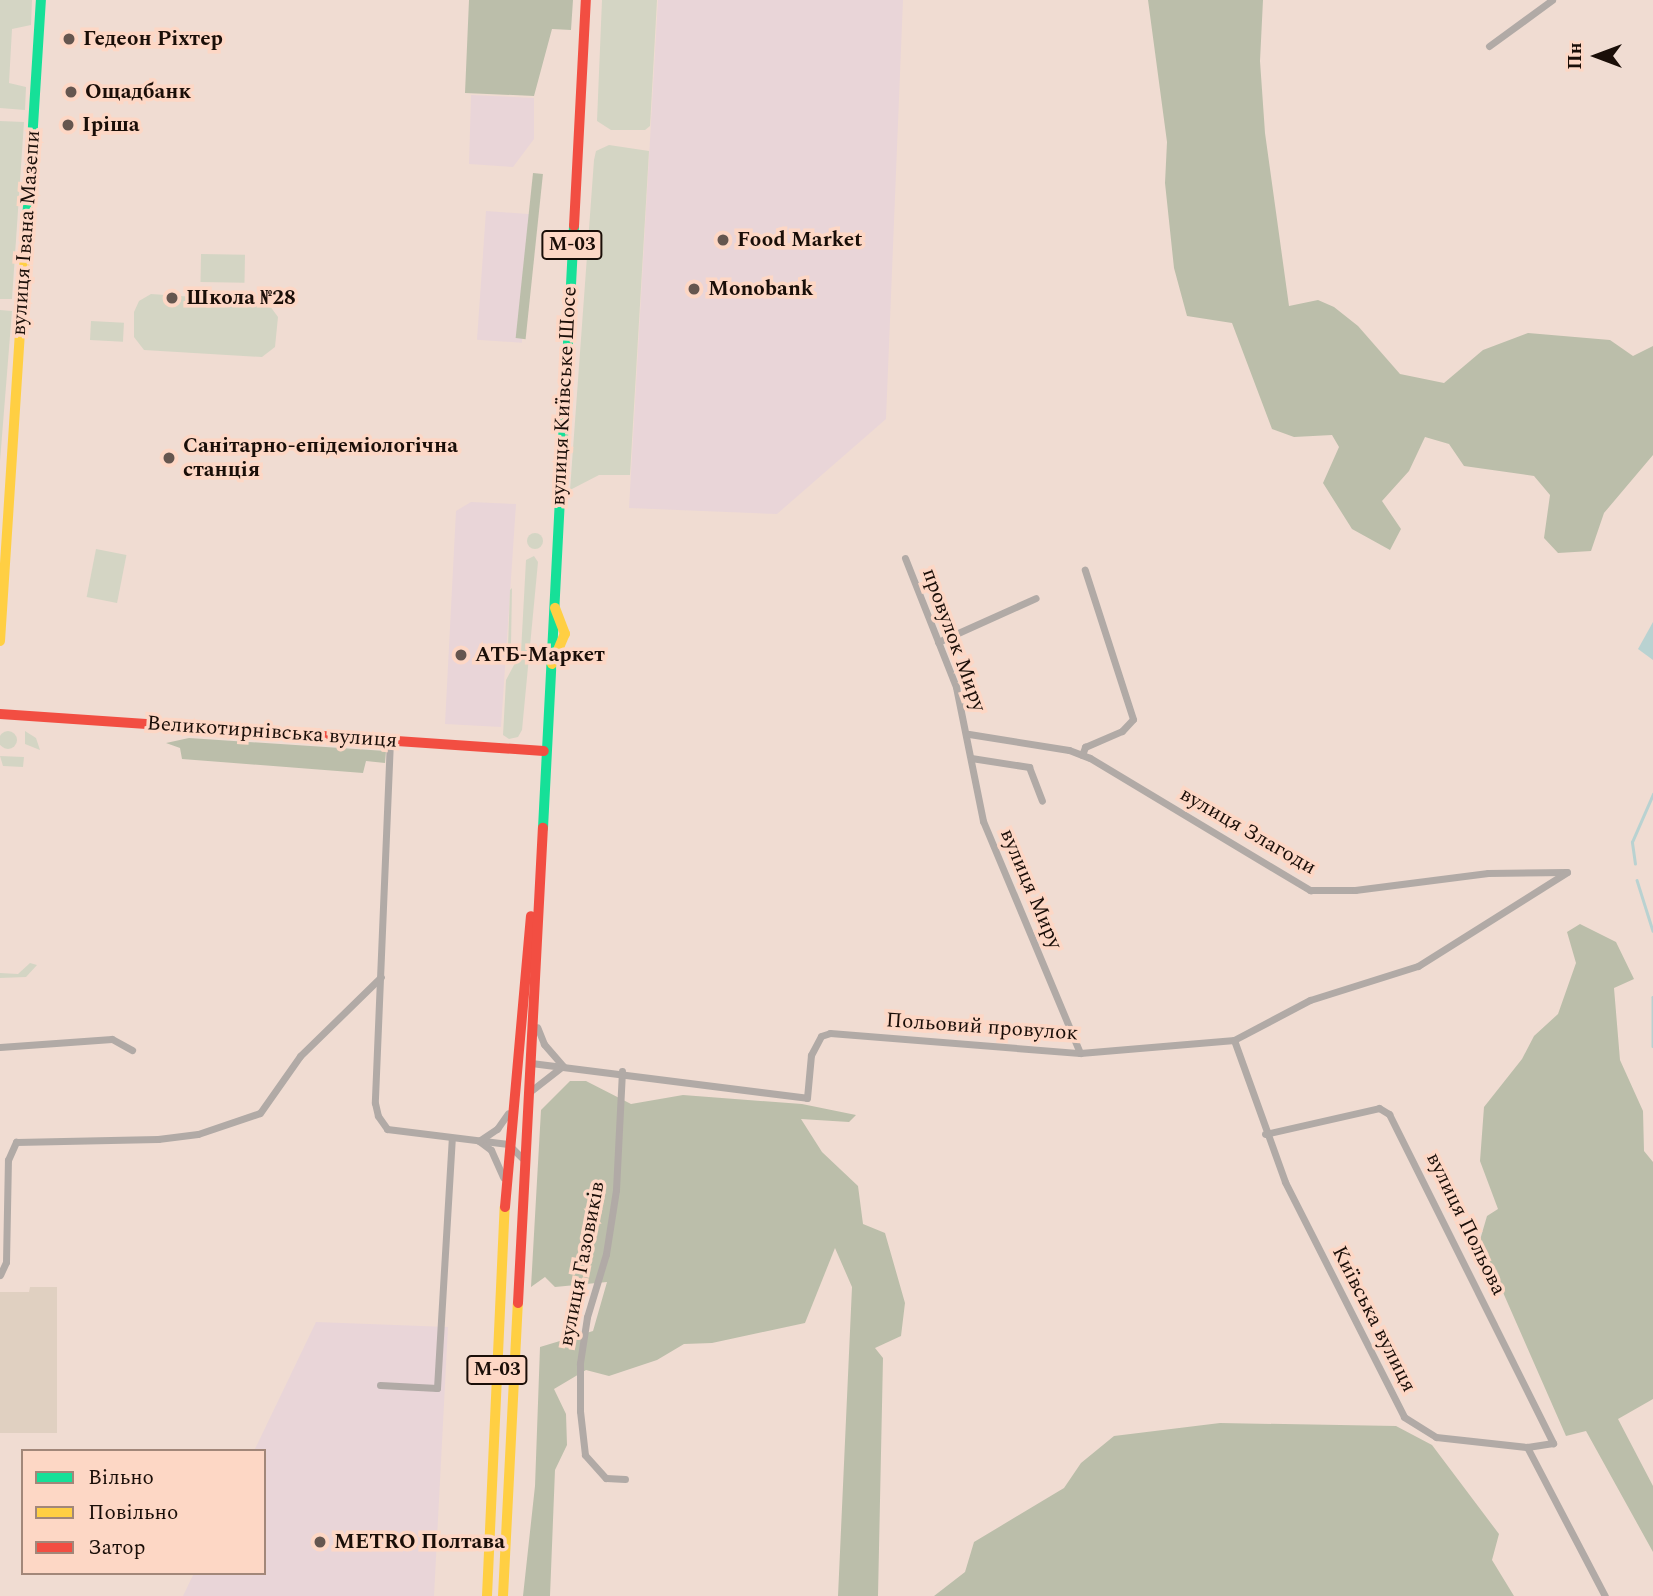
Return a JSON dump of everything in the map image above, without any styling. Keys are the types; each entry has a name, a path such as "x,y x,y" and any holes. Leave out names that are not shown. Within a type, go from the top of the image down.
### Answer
{"main road":[{"name":"вулиця Івана Мазепи","path":"0,641 41,0"},
{"name":"вулиця Київське Шосе","path":"544,751 548,678 565,635 553,591 586,0"},
{"name":"Великотирнівська вулиця","path":"0,714 544,751"},
{"name":"М-03","path":"503,1596 524,1163 534,1020 537,873 544,751"},
{"name":"М-03","path":"487,1596 510,1109 537,873"}],"street":[{"path":"1489,47 1552,0"},
{"name":"провулок Миру","path":"905,558 938,642 969,734"},
{"path":"1082,755 1084,747 1122,731 1133,719 1085,570"},
{"path":"938,642 1035,598"},
{"name":"вулиця Злагоди","path":"969,734 1082,755 1310,890 1355,890 1488,873 1567,872 1418,966 1310,1000 1242,1032 1234,1040"},
{"name":"вулиця Миру","path":"969,734 983,821 1080,1053"},
{"path":"390,740 374,1102 378,1116 387,1129 508,1144 524,1163"},
{"path":"971,758 1029,767 1042,801"},
{"path":"1,1273 8,1160 16,1142 158,1139 198,1134 260,1113 300,1056 381,977"},
{"path":"529,1096 540,1080 562,1066 544,1044 534,1020"},
{"path":"513,1086 531,1063 519,1024"},
{"name":"Польовий провулок","path":"531,1063 622,1071 807,1098 811,1055 821,1036 830,1032 1080,1053 1234,1040"},
{"path":"0,1047 112,1039 132,1050"},
{"name":"Київська вулиця","path":"1234,1040 1284,1182 1404,1417 1436,1437 1527,1447"},
{"name":"вулиця Газовиків","path":"622,1071 617,1190 606,1254 587,1317 580,1363 580,1411 585,1455 606,1478 625,1479"},
{"name":"вулиця Польова","path":"1265,1134 1379,1108 1389,1114 1553,1443 1527,1447"},
{"path":"478,1141 497,1129 510,1109"},
{"path":"508,1144 527,1127"},
{"path":"380,1385 437,1388 452,1138"},
{"path":"478,1141 497,1161 505,1188"},
{"path":"1527,1447 1605,1596"}],"shaded area":[{"path":"658,0 903,0 886,419 777,514 629,508"},
{"path":"471,95 534,98 534,139 513,167 469,164"},
{"path":"486,211 531,214 522,343 477,340"},
{"path":"471,502 516,504 501,727 445,724 456,511"},
{"path":"30,1287 57,1287 57,1433 0,1433 0,1292 29,1292"},
{"path":"316,1322 448,1327 434,1596 183,1596 193,1575 266,1575 266,1449 255,1449"}],"green space":[{"path":"0,0 32,0 31,25 12,29 9,83 26,87 25,110 0,108"},
{"path":"469,0 573,0 571,30 552,29 534,96 465,93"},
{"path":"602,0 657,0 650,126 645,130 611,130 597,121"},
{"path":"1148,0 1263,0 1260,61 1265,133 1289,306 1318,300 1334,307 1358,326 1400,374 1444,383 1483,350 1528,333 1610,340 1633,356 1653,346 1653,455 1604,513 1591,551 1558,553 1544,538 1550,495 1534,476 1464,466 1449,444 1425,437 1409,471 1382,501 1401,529 1390,550 1352,529 1323,483 1339,447 1332,435 1294,437 1272,429 1232,323 1187,316 1174,268 1165,183 1167,142"},
{"path":"0,121 24,122 12,299 0,299"},
{"path":"609,145 649,151 630,475 599,475 570,490 594,160 596,151"},
{"path":"533,173 543,174 526,339 516,338"},
{"path":"201,254 245,255 245,283 201,282"},
{"path":"151,294 267,302 278,317 275,347 262,357 144,350 134,337 134,312 139,301"},
{"path":"0,310 12,311 0,461"},
{"path":"91,321 124,323 123,342 90,340"},
{"path":"535,533 541,535 541,547 535,549 529,547 527,541 529,535"},
{"path":"96,549 126,555 117,603 87,597"},
{"path":"534,556 538,562 522,730 518,737 509,739 503,735 506,680 521,652 526,560"},
{"path":"512,588 511,645 508,647 510,590"},
{"path":"8,731 14,734 17,740 14,746 8,749 2,746 -1,740 2,734"},
{"path":"25,731 36,738 40,750 25,744"},
{"path":"189,738 386,751 385,763 366,761 363,773 182,759 180,748 166,743"},
{"path":"0,756 24,757 23,767 3,766"},
{"path":"1580,924 1616,942 1634,979 1614,988 1620,1060 1643,1111 1644,1151 1653,1162 1653,1399 1618,1419 1653,1486 1653,1552 1586,1431 1566,1436 1480,1240 1487,1216 1498,1209 1480,1161 1484,1107 1522,1059 1534,1036 1558,1014 1576,963 1567,932"},
{"path":"30,963 37,965 26,977 0,978 0,973 18,974"},
{"path":"570,1081 586,1081 631,1104 683,1095 802,1104 856,1115 849,1122 801,1119 822,1152 858,1186 863,1224 885,1233 905,1303 901,1336 875,1348 883,1358 878,1596 838,1596 852,1287 835,1248 805,1323 712,1343 684,1344 657,1360 609,1376 586,1370 554,1389 566,1414 567,1445 555,1470 550,1596 523,1596 535,1486 540,1347 593,1331 607,1282 555,1287 545,1277 531,1287 541,1110"},
{"path":"1220,1423 1396,1426 1432,1445 1499,1534 1492,1560 1514,1596 934,1596 965,1572 974,1542 1064,1488 1081,1463 1114,1436"}],"water":[{"path":"1653,622 1653,660 1638,649"}],"waterway":[{"path":"1635,864 1632,842 1653,794"},
{"path":"1637,880 1653,931"},
{"path":"1653,997 1653,1046"}],"traffic: fast":[{"path":"27,221 41,0"},
{"path":"543,828 574,226"}],"traffic: slow":[{"path":"0,641 27,221"},
{"path":"552,664 565,634 555,608"},
{"path":"487,1596 505,1207"},
{"path":"503,1596 518,1303"}],"traffic: jam":[{"path":"574,226 586,0"},
{"path":"0,714 544,751"},
{"path":"518,1303 543,828"},
{"path":"505,1207 531,916"}],"place":[{"name":"Гедеон Ріхтер","path":"69,39"},
{"name":"Ощадбанк","path":"71,92"},
{"name":"Іріша","path":"68,125"},
{"name":"Food Market","path":"723,240"},
{"name":"Monobank","path":"694,289"},
{"name":"Школа №28","path":"172,298"},
{"name":"Санітарно-епідеміологічна станція","path":"169,458"},
{"name":"АТБ-Маркет","path":"461,655"},
{"name":"METRO Полтава","path":"320,1542"}]}
